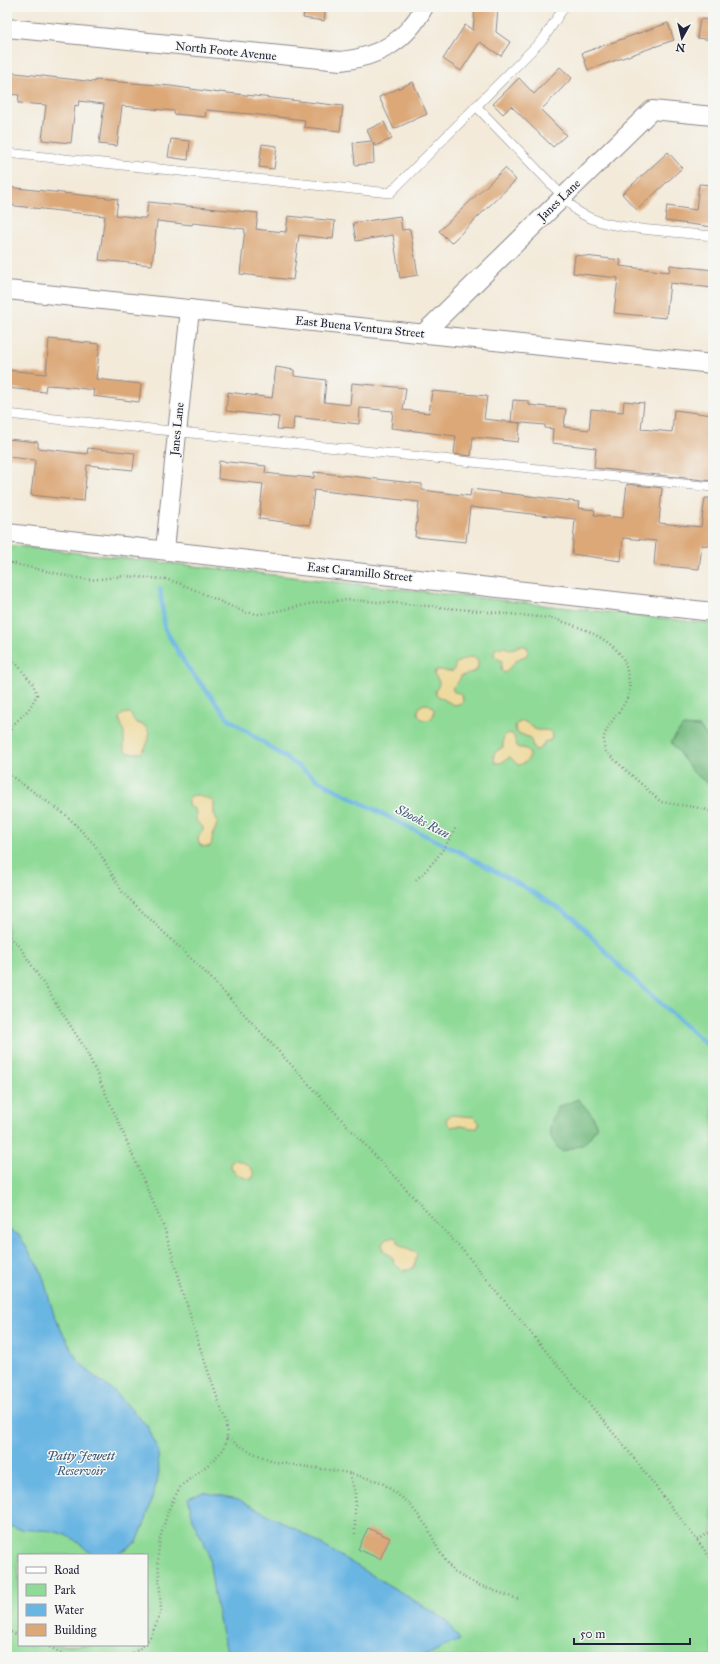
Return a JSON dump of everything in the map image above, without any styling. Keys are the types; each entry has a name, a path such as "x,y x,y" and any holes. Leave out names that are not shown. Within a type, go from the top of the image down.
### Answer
{"street":[{"name":"North Foote Avenue","path":"7,28 341,62 369,56 389,47 403,35 424,7"},
{"name":"Janes Lane","path":"424,333 652,110 713,116"},
{"name":"East Buena Ventura Street","path":"7,290 713,364"},
{"name":"Janes Lane","path":"165,550 190,309"},
{"name":"East Caramillo Street","path":"7,532 713,612"}],"lane":[{"path":"7,153 390,193 544,38 564,7"},
{"path":"476,106 578,211 597,222 713,236"},
{"path":"7,414 713,487"}],"path":[{"path":"7,562 90,580 125,576 165,580 179,584 244,612 258,614 318,602 348,600 407,604 550,618 582,628 607,643 620,654 627,666 629,693 604,734 603,745 606,752 660,802 700,808 713,812"},
{"path":"7,652 33,684 37,695 29,709 12,725 7,743"},
{"path":"7,734 11,730"},
{"path":"7,760 10,775"},
{"path":"7,773 66,815 95,844 123,893 208,975 465,1253 629,1452 713,1561"},
{"path":"416,880 430,867 447,846 456,827"},
{"path":"7,934 18,944 86,1050 118,1121 165,1230 197,1339 226,1423 227,1438 224,1449 181,1486 170,1506 160,1538 158,1556 161,1611 152,1634 148,1640"},
{"path":"227,1438 251,1452 275,1462 349,1474 381,1482 409,1503 428,1528 439,1551 454,1572 476,1584 520,1600"},
{"path":"349,1474 355,1491 355,1534"},
{"path":"697,1540 713,1530"},
{"path":"7,1632 18,1635"},
{"path":"48,1646 69,1657"},
{"path":"126,1657 143,1646"},
{"path":"7,1654 15,1657"}],"green space":[{"path":"7,545 713,624 713,1657 7,1657"},
{"path":"683,726 700,727 713,746 713,788 693,772 671,742"},
{"path":"578,1099 593,1116 597,1128 584,1144 562,1152 553,1140 550,1126 558,1107"}],"sand":[{"path":"521,645 527,647 528,652 526,656 519,658 504,673 501,670 502,661 495,657 494,653 496,648 505,647 510,650"},
{"path":"470,657 475,658 478,662 476,671 461,676 459,681 452,688 454,692 461,694 463,699 462,703 454,705 436,695 435,691 439,682 434,674 436,670 449,672 453,671 456,663"},
{"path":"423,704 429,704 434,709 432,718 429,720 423,720 418,715 418,709"},
{"path":"129,713 134,721 143,725 148,731 149,739 141,753 128,753 124,749 124,732 119,718 123,714"},
{"path":"523,721 537,730 550,731 552,735 551,740 544,742 543,746 537,750 534,749 530,738 516,732 515,726"},
{"path":"510,733 514,738 517,747 526,749 529,754 528,759 524,763 518,765 510,757 501,763 495,763 494,753 503,747 503,739 505,735"},
{"path":"196,795 211,800 214,803 214,814 218,822 213,834 211,846 202,846 199,844 198,838 203,830 203,827 196,821 195,809 188,806 188,801 191,796"},
{"path":"451,1115 475,1117 479,1123 478,1128 459,1126 451,1127 446,1119"},
{"path":"235,1160 244,1163 249,1167 254,1175 252,1179 242,1177 233,1171 230,1166 231,1162"},
{"path":"395,1237 401,1246 414,1251 417,1255 414,1267 409,1270 402,1270 394,1264 393,1258 383,1251 382,1244 386,1239"}],"water":[{"name":"Patty Jewett Reservoir","path":"7,1229 19,1235 41,1271 55,1318 78,1361 95,1377 115,1392 148,1427 158,1450 159,1474 146,1520 137,1542 117,1554 91,1554 76,1541 62,1534 51,1531 11,1527 7,1524"},
{"path":"203,1492 238,1499 294,1528 445,1619 460,1640 422,1657 229,1657 222,1634 214,1594 208,1551 194,1523 188,1498"}],"building":[{"path":"305,7 326,7 324,21 303,18"},
{"path":"475,7 498,7 496,32 510,42 501,56 480,42 461,71 443,59 465,25 473,30"},
{"path":"700,19 713,20 713,40 697,38"},
{"path":"668,23 674,40 588,70 582,53"},
{"path":"560,67 572,78 541,110 566,135 553,147 511,106 503,114 493,104 519,78 534,94"},
{"path":"7,72 95,82 95,80 171,86 219,93 343,106 340,131 304,127 305,120 206,110 205,117 174,114 174,111 122,106 117,146 99,144 104,104 79,101 78,106 75,105 71,143 42,140 46,105 18,103 19,95 7,94"},
{"path":"413,82 427,114 394,129 379,97"},
{"path":"384,122 392,139 375,146 373,142 374,163 355,165 353,143 372,141 367,130"},
{"path":"171,139 190,141 188,160 168,157"},
{"path":"262,144 277,146 274,169 259,167"},
{"path":"668,152 682,168 637,210 622,194"},
{"path":"505,168 516,180 451,243 439,231"},
{"path":"699,184 713,185 713,227 665,221 667,206 696,210"},
{"path":"7,187 118,199 116,215 140,218 146,218 148,202 258,213 256,229 263,230 286,232 288,216 335,221 333,239 299,235 293,280 240,274 245,229 193,223 192,225 157,221 152,265 99,260 105,216 7,205"},
{"path":"400,216 402,230 410,229 418,275 400,278 393,235 356,241 353,223"},
{"path":"575,255 621,260 620,266 669,272 670,265 713,270 713,288 670,283 666,318 614,313 618,278 573,273"},
{"path":"49,339 100,344 96,379 141,384 139,402 93,396 94,390 62,386 46,385 45,392 7,388 7,370 46,374"},
{"path":"276,367 294,370 294,376 326,380 324,402 350,405 352,383 406,388 403,410 429,413 432,391 487,396 484,419 520,423 518,442 473,437 471,456 454,454 456,436 391,428 393,411 360,408 359,424 294,417 293,430 277,429 279,417 226,411 228,392 272,398"},
{"path":"513,400 529,401 529,405 566,409 564,427 589,430 591,409 623,412 624,401 644,403 641,429 672,432 674,410 713,415 713,481 594,468 596,448 552,443 553,429 545,428 545,425 511,422"},
{"path":"7,439 38,442 38,448 87,454 88,448 135,453 133,470 87,465 84,501 31,495 35,460 7,457"},
{"path":"219,461 266,466 265,473 282,475 314,478 314,472 422,484 422,490 470,496 471,489 579,502 578,508 595,510 594,515 623,518 627,484 662,488 659,523 701,527 705,498 713,498 713,546 702,545 699,569 654,565 656,541 623,538 621,561 572,554 575,519 470,507 466,542 415,537 419,502 314,490 310,525 259,519 263,484 218,479"},
{"path":"368,1528 390,1538 380,1559 358,1549"}],"waterway":[{"name":"Shooks Run","path":"160,589 165,629 186,665 229,719 321,782 456,850 526,888 574,918 619,966 713,1050"}]}
